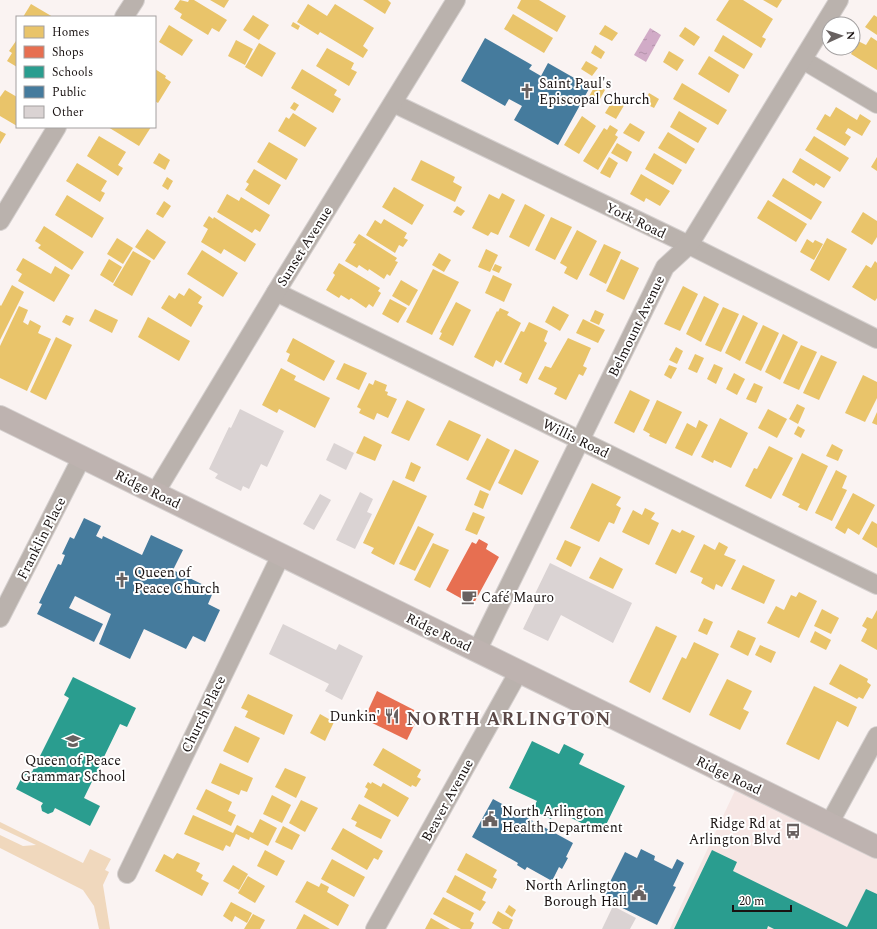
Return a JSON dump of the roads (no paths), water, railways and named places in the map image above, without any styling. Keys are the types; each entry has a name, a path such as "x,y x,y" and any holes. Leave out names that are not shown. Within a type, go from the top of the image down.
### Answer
{"main road":[{"name":"Ridge Road","path":"0,417 877,847"}],"street":[{"path":"125,16 134,0"},
{"name":"Sunset Avenue","path":"155,493 276,292 456,0"},
{"name":"Belmount Avenue","path":"477,651 665,267 689,245 839,0"},
{"path":"803,60 877,104"},
{"name":"York Road","path":"393,103 689,245 877,339"},
{"path":"0,221 56,128"},
{"name":"Willis Road","path":"276,292 877,585"},
{"name":"Franklin Place","path":"0,618 82,457"},
{"name":"Church Place","path":"127,874 281,554"},
{"name":"Beaver Avenue","path":"375,929 519,671"},
{"path":"829,824 877,736"}],"water":[{"path":"650,28 661,35 646,62 634,55"}],"place":[{"name":"Saint Paul's Episcopal Church","path":"527,91"},
{"name":"Queen of Peace Church","path":"122,580"},
{"name":"Café Mauro","path":"469,597"},
{"name":"Dunkin'","path":"392,716"},
{"name":"Queen of Peace Grammar School","path":"73,741"},
{"name":"North Arlington Health Department","path":"490,819"},
{"name":"Ridge Rd at Arlington Blvd","path":"793,831"},
{"name":"North Arlington Borough Hall","path":"639,893"}],"district":[{"name":"NORTH ARLINGTON","path":"509,719"}]}
